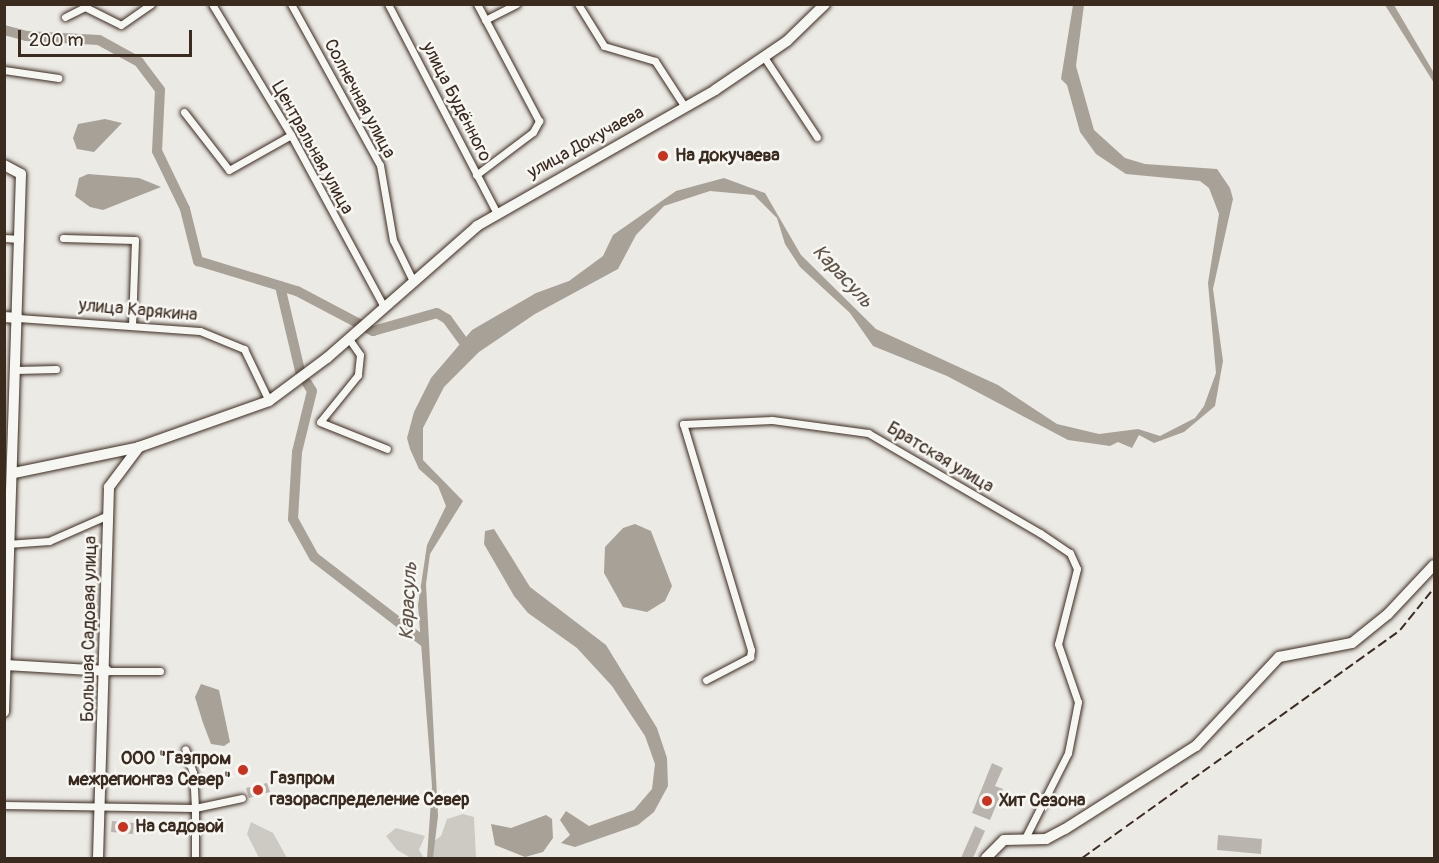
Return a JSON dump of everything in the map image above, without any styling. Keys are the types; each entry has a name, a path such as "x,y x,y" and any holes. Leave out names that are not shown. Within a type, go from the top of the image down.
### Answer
{"main road":[{"name":"улица Докучаева","path":"9,473 139,447 269,401 360,330 412,279 497,213 685,108 764,57 813,20 825,4"},
{"path":"4,165 21,174 16,370 10,396 9,544 4,712"},
{"name":"улица Карякина","path":"4,317 18,318"},
{"name":"Большая Садовая улица","path":"98,858 107,671 109,487 139,447"},
{"path":"986,858 996,844 1046,839 1065,829 1196,746 1279,657 1352,643 1388,614 1434,565"},
{"path":"5,665 107,671"}],"street":[{"path":"65,17 86,6 121,25 151,4"},
{"name":"Центральная улица","path":"212,4 291,135 384,307"},
{"name":"Солнечная улица","path":"291,4 380,165 393,240 412,279"},
{"name":"улица Будённого","path":"388,4 497,213"},
{"path":"476,175 530,135 539,120 477,4"},
{"path":"485,20 516,4"},
{"path":"578,4 604,46 656,61 685,108"},
{"path":"764,57 817,137"},
{"path":"4,70 58,78"},
{"path":"184,112 229,170 291,135"},
{"path":"4,238 20,239"},
{"path":"63,238 135,240 132,326"},
{"name":"улица Карякина","path":"18,318 200,331 244,349 269,401"},
{"path":"349,339 360,354 358,375 320,422 387,449"},
{"path":"16,370 56,369"},
{"name":"Братская улица","path":"706,680 750,657 751,650 683,424 772,420 868,433 1070,553 1077,569 1058,644 1078,702 1068,753 1024,840"},
{"path":"9,544 50,541 108,515"},
{"path":"107,671 160,671"},
{"path":"185,748 193,773 195,858"},
{"path":"4,805 195,808 242,798"}],"shaded area":[{"path":"1073,5 1084,5 1076,66 1094,130 1125,158 1145,164 1217,169 1230,188 1233,199 1213,289 1223,361 1215,406 1184,432 1154,443 1139,435 1132,448 1118,442 1110,446 1068,440 947,376 873,346 850,313 800,267 785,244 777,218 754,195 710,191 664,206 636,235 618,269 535,314 479,352 444,387 423,428 423,460 463,501 430,554 426,584 438,816 433,858 427,858 432,786 418,605 427,545 446,506 438,486 419,469 410,449 407,438 414,412 431,378 472,330 536,293 569,281 603,256 613,235 676,191 724,178 765,193 801,255 876,329 998,385 1057,424 1099,434 1138,429 1160,436 1195,418 1204,406 1216,373 1208,283 1219,214 1209,188 1200,181 1126,174 1096,154 1080,132 1067,85 1061,79"},
{"path":"1385,5 1394,5 1434,73 1434,83"},
{"path":"105,119 122,123 94,152 77,149 73,138 78,124"},
{"path":"88,174 139,178 161,187 103,210 90,207 75,196 79,178"},
{"path":"635,524 651,531 672,586 665,601 647,612 623,607 604,573 605,547 623,528"},
{"path":"494,529 530,587 606,645 657,728 667,758 668,786 654,812 638,825 575,847 561,843 570,835 560,820 566,811 589,826 634,810 652,789 655,764 645,736 612,686 577,648 528,613 514,596 484,544 485,531"},
{"path":"201,684 219,690 230,742 224,746 211,744 203,723 195,697"},
{"path":"463,814 474,817 476,858 433,858 433,842 441,836 447,819"},
{"path":"546,815 552,819 553,838 543,852 525,857 495,845 491,824 511,828"},
{"path":"251,822 273,833 287,858 259,858 247,834"},
{"path":"396,828 425,836 419,850 424,858 411,858 397,850 386,836"}],"building":[{"name":"Хит Сезона","path":"992,763 1003,768 995,786 1003,789 990,820 972,813"},
{"name":"Газпром газораспределение Север","path":"267,783 270,792 249,798 246,788"},
{"name":"На садовой","path":"112,821 134,823 133,834 111,832"},
{"path":"975,826 985,831 973,858 961,858"},
{"path":"1218,835 1262,839 1261,854 1217,850"}],"waterway":[{"path":"4,30 26,36 99,40 139,62 160,90 157,151 185,209 198,261 297,291 373,331 437,313 447,319 469,349"},
{"path":"280,286 301,375"},
{"name":"Карасуль","path":"307,383 312,391 297,452 293,519 314,557 423,641"}],"railway":[{"path":"1082,858 1400,630 1434,588"}],"place":[{"name":"На докучаева","path":"663,156"},
{"name":"ООО \"Газпром межрегионгаз Север\"","path":"243,770"},
{"name":"Газпром газораспределение Север","path":"258,790"},
{"name":"Хит Сезона","path":"987,801"},
{"name":"На садовой","path":"123,827"}]}
